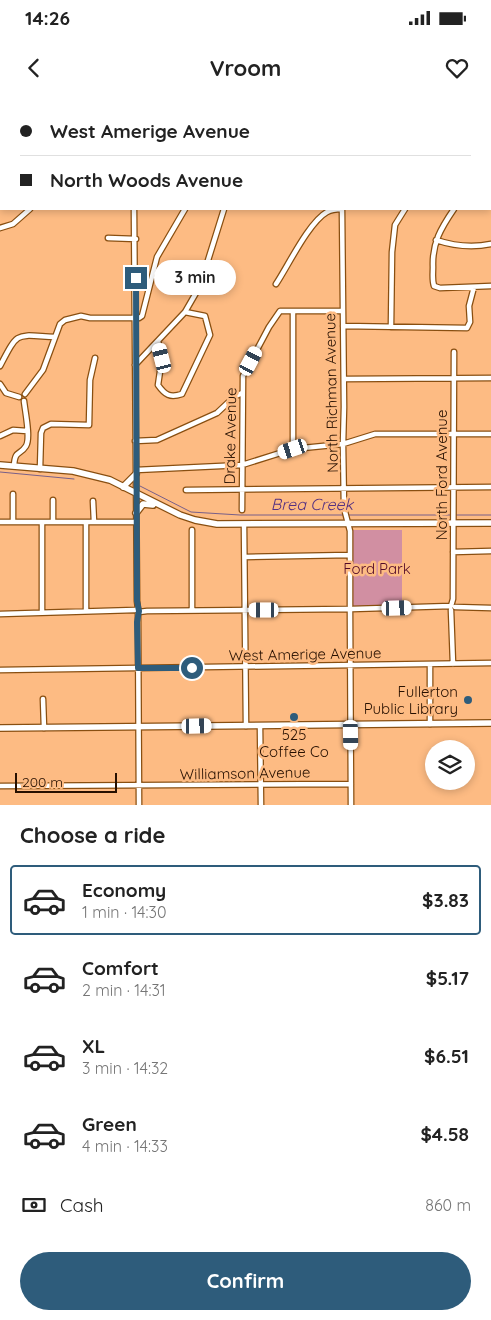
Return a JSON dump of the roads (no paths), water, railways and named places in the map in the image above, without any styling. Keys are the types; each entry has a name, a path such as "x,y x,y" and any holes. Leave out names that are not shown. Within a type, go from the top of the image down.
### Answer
{"main road":[{"path":"0,465 73,471 110,480 180,516 222,524 347,518 453,520 491,523"},
{"path":"124,487 136,472"},
{"path":"136,513 143,504 160,506"},
{"path":"0,728 491,723"}],"street":[{"path":"0,228 13,224 29,210"},
{"path":"134,210 136,239 135,365 139,805"},
{"path":"25,394 43,370 60,324 65,320 81,316 90,318 135,318 142,316 157,257 183,210"},
{"path":"135,365 185,312 200,286 224,210"},
{"path":"276,284 315,222 332,210"},
{"name":"North Richman Avenue","path":"342,210 344,488 350,555 351,805"},
{"path":"391,327 392,252 395,225 404,210"},
{"path":"453,210 441,228 432,252 432,282 434,286 491,286"},
{"path":"108,238 136,239"},
{"path":"436,240 452,246 491,244"},
{"path":"343,326 468,328 470,322 469,306 474,287"},
{"path":"293,449 293,311 342,311"},
{"name":"Drake Avenue","path":"242,510 243,376 280,312 293,311"},
{"path":"158,341 162,358 158,385 164,393 172,397 182,394 210,335 206,316 185,312"},
{"path":"0,366 14,340 22,336 55,337"},
{"name":"North Ford Avenue","path":"453,664 454,352"},
{"path":"40,469 41,434 43,428 51,424 89,425 90,380 95,358"},
{"path":"344,379 491,378"},
{"path":"0,384 6,393 19,397"},
{"path":"136,441 157,440 217,413 234,397 242,393"},
{"path":"14,466 17,452 25,448 27,444 24,401"},
{"path":"0,436 13,430 27,431"},
{"path":"136,472 242,465 293,449 343,444 375,434 491,434"},
{"path":"186,490 491,486"},
{"path":"13,494 13,522"},
{"path":"53,500 53,522"},
{"path":"93,501 94,522"},
{"path":"0,522 136,522"},
{"path":"42,522 42,612"},
{"path":"86,522 86,612"},
{"path":"244,524 246,726"},
{"path":"192,530 192,610"},
{"path":"453,552 491,551"},
{"path":"245,557 350,555"},
{"path":"0,614 192,610 491,608"},
{"name":"West Amerige Avenue","path":"0,670 491,663"},
{"path":"430,664 430,724"},
{"path":"43,699 44,728"},
{"path":"260,726 261,805"},
{"name":"Williamson Avenue","path":"0,786 351,784"}],"waterway":[{"name":"Brea Creek","path":"0,472 74,479"},
{"name":"Brea Creek","path":"140,486 191,512 240,515 343,515"},
{"name":"Brea Creek","path":"347,515 491,515"}],"place":[{"name":"Fullerton Public Library","path":"468,700"},
{"name":"525 Coffee Co","path":"294,717"}],"park label":[{"name":"Ford Park","path":"377,568"}]}
